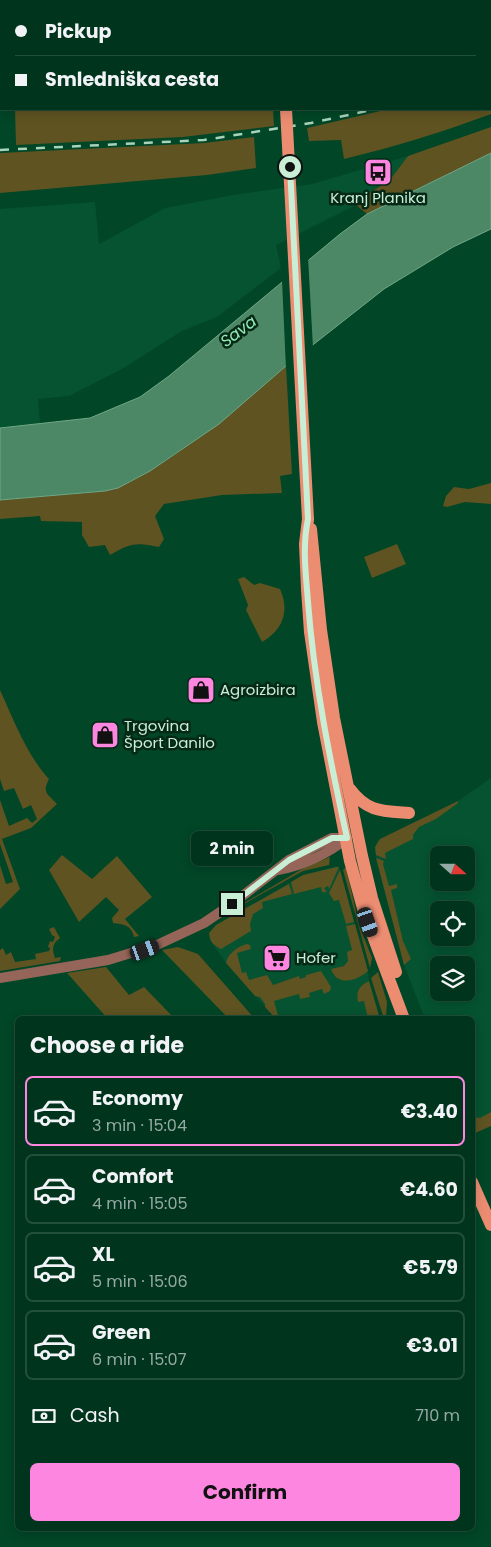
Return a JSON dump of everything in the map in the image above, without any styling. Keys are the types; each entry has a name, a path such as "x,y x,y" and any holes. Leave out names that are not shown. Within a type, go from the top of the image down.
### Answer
{"main road":[{"path":"286,110 308,519 305,553 310,632 323,722 350,860 364,912 403,1016"},
{"path":"308,519 314,548 327,678 348,787 372,898 410,1016"},
{"path":"348,787 357,800 370,808 409,813"},
{"path":"475,1189 491,1225"}],"street":[{"path":"0,978 108,960 156,945 204,923 277,870 294,868 334,849 347,838"}],"shaded area":[{"path":"15,110 273,110 274,126 183,137 16,145"},
{"path":"385,110 491,110 491,114 437,133 344,159 341,140 309,141 307,128"},
{"path":"491,127 491,153 367,214 356,205 362,197 389,181 408,156"},
{"path":"254,137 256,168 207,175 0,193 0,153 204,143"},
{"path":"408,156 389,181 362,197 356,205 276,245 281,268 217,317 182,331 122,369 69,396 38,399 40,424 0,428 0,209 95,202 99,244 165,208 233,195 312,184"},
{"path":"286,366 292,474 280,476 282,493 222,495 164,504 155,516 164,539 159,547 145,544 134,545 110,555 105,545 89,547 82,535 82,522 41,521 40,516 0,519 0,500 105,491 134,480 177,453 205,432"},
{"path":"491,483 491,504 465,502 447,507 443,506 446,496 454,487 469,489"},
{"path":"397,544 406,564 372,578 364,557"},
{"path":"244,577 254,585 260,583 280,589 283,597 284,612 280,626 262,642 246,610 248,605 238,579"},
{"path":"0,690 27,748 49,779 46,787 48,795 57,804 31,828 2,839 20,889 0,909 0,865 6,884 13,882 0,844 0,800 9,826 27,818 32,823 37,819 31,805 23,809 14,788 4,791 0,779"},
{"path":"491,778 491,1126 475,1133 475,1016 424,1016 404,965 375,852 377,842 458,801"},
{"path":"458,801 458,803 436,819 419,827 413,835 413,839 385,853 386,859 376,855 375,847 380,839"},
{"path":"62,855 92,879 117,856 152,897 125,919 139,936 134,937 131,930 126,926 113,923 112,918 119,910 106,897 79,922 49,870"},
{"path":"330,857 329,865 303,871 217,919 302,869"},
{"path":"376,858 384,861 383,864 389,886 397,884 397,888 391,890 403,941 411,959 404,965"},
{"path":"337,866 340,870 379,1016 273,1016 226,963 210,940 209,933 216,925 303,875"},
{"path":"339,867 329,889 328,886 324,888 327,892 322,892 321,887 294,894 291,882 303,875"},
{"path":"346,867 359,925 372,958 370,968 343,870"},
{"path":"340,870 354,922 346,924 339,900 334,901 329,893"},
{"path":"289,884 292,894 262,902 263,908 253,914 250,924 251,931 221,949 212,943 209,933 216,925"},
{"path":"355,924 368,971 353,980 342,980 334,975 331,969 344,966 348,961 347,952 352,950 346,926"},
{"path":"54,927 60,938 53,947 53,952 55,958 61,957 60,961 0,971 0,950 3,948 6,955 11,952 15,962 36,959 35,954 49,951 50,941 53,942 55,937 49,929"},
{"path":"247,944 250,945 251,949 237,953 242,973 246,972 249,980 267,975 273,985 299,976 300,979 306,977 306,975 321,971 331,987 330,991 324,994 322,989 309,993 310,997 300,999 299,994 274,1001 278,1016 273,1016 265,1007 260,997 255,996 226,963 233,951"},
{"path":"178,947 198,954 252,1016 226,1016 162,950"},
{"path":"106,967 129,995 144,987 172,1016 105,1016 67,973"},
{"path":"378,972 387,1002 386,1016 383,1016 371,978"},
{"path":"369,981 379,1016 367,1016 364,1001 358,1002 357,995 363,985"},
{"path":"491,1112 491,1126 475,1133 475,1117 480,1118"}],"water":[{"name":"Sava","path":"491,153 491,229 453,247 384,289 286,366 219,424 150,471 118,488 105,491 0,500 0,428 90,418 140,397 169,376 340,234 367,214"}],"pier":[{"path":"308,257 313,348 286,369 282,280"}],"railway":[{"path":"0,150 204,140 311,123 371,110"}],"place":[{"name":"Kranj Planika","path":"378,172"},
{"name":"Agroizbira","path":"201,690"},
{"name":"Trgovina Šport Danilo","path":"105,735"},
{"name":"Hofer","path":"277,958"}],"route":[{"path":"232,904 289,860 332,838 347,838 323,722 310,632 305,562 308,519 290,167"}]}
